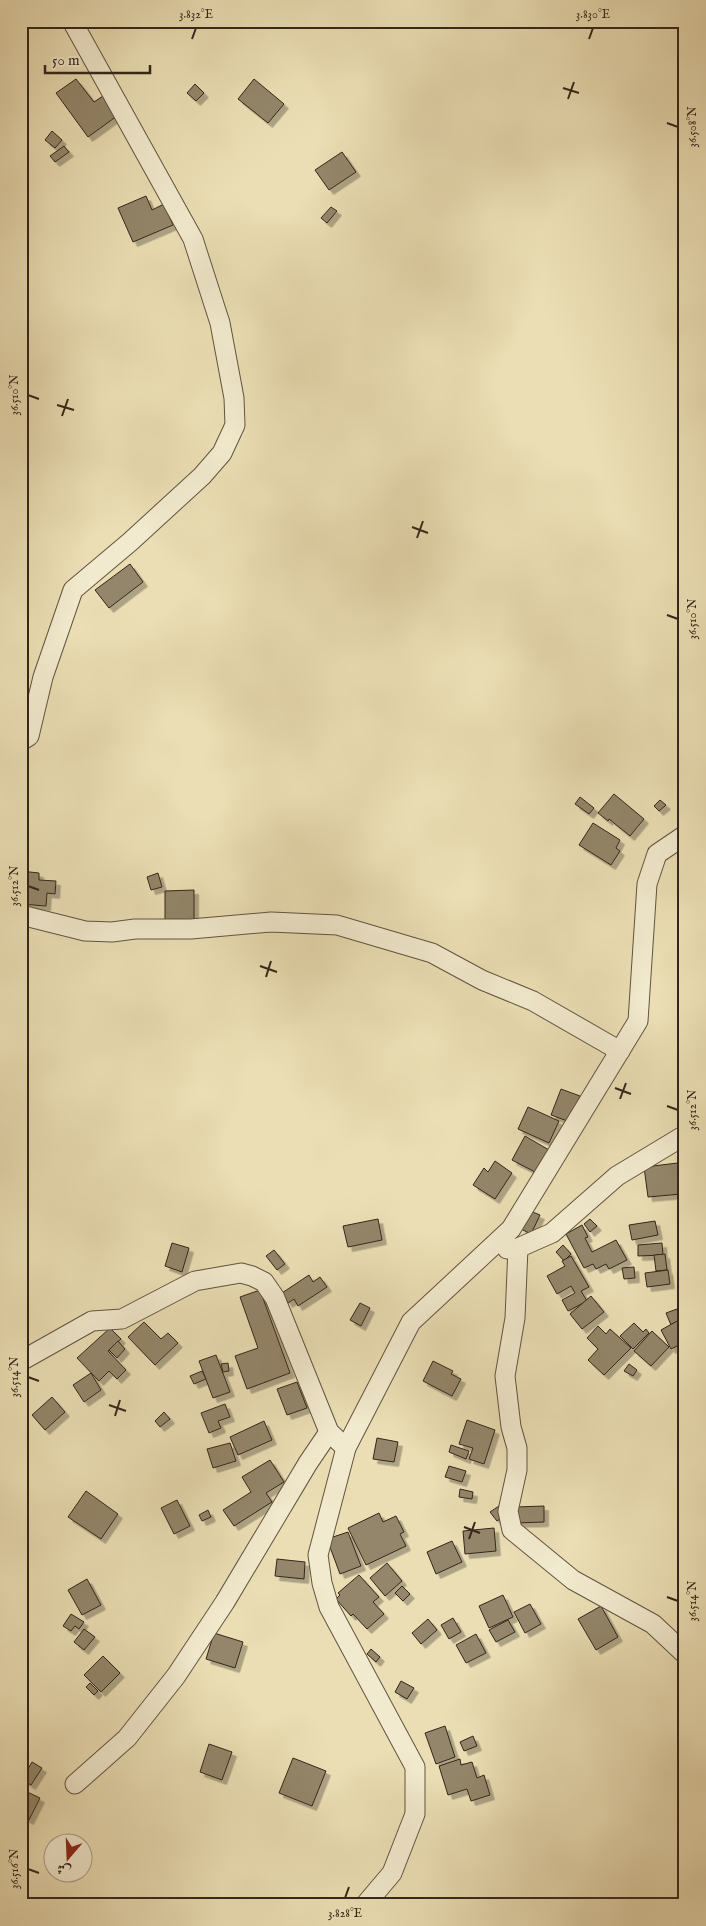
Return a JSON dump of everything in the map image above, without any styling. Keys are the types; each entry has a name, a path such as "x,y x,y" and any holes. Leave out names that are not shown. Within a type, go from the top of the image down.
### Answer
{"street":[{"path":"21,740 29,736 43,677 73,590 130,542 202,476 222,453 235,425 234,398 220,323 193,239 72,21"},
{"path":"365,1905 392,1872 415,1814 415,1766 329,1607 322,1583 318,1555 346,1448 411,1322 511,1230 638,1021 647,884 657,854 685,835"},
{"path":"21,915 85,931 103,932 191,929 271,922 338,925 432,953 482,980 533,1001 620,1051"},
{"path":"489,1250 518,1248 552,1233 617,1176 685,1134"},
{"path":"518,1248 515,1318 505,1376 511,1427 517,1448 516,1470 508,1511 512,1530 573,1580 653,1624 685,1654"},
{"path":"21,1360 92,1322 122,1319 195,1281 240,1273 252,1276 264,1282 275,1298 329,1432 346,1448"},
{"path":"75,1784 127,1738 176,1676 329,1432"}],"building":[{"path":"76,79 94,102 103,96 117,116 88,137 56,93"},
{"path":"254,79 284,104 268,123 238,99"},
{"path":"195,84 204,93 196,101 187,93"},
{"path":"52,131 62,140 55,148 45,140"},
{"path":"64,146 69,152 55,162 50,156"},
{"path":"342,152 356,172 329,190 315,170"},
{"path":"146,196 152,210 164,204 173,225 133,242 118,208"},
{"path":"331,207 337,211 327,223 321,218"},
{"path":"130,564 143,582 109,608 95,590"},
{"path":"614,794 644,819 630,836 609,819 608,821 598,813"},
{"path":"580,797 594,808 589,814 575,804"},
{"path":"660,800 666,805 659,811 654,806"},
{"path":"593,823 620,840 616,848 620,851 611,865 579,845"},
{"path":"21,871 39,873 39,880 56,881 55,894 47,893 46,906 21,904"},
{"path":"158,873 162,887 151,890 147,877"},
{"path":"194,890 194,920 165,921 165,891"},
{"path":"561,1089 580,1096 570,1122 551,1115"},
{"path":"528,1107 559,1121 549,1143 518,1129"},
{"path":"525,1136 549,1150 537,1173 512,1160"},
{"path":"495,1161 512,1173 495,1199 473,1185 484,1168 488,1172"},
{"path":"678,1163 681,1194 648,1197 644,1167"},
{"path":"530,1211 540,1215 531,1234 521,1229"},
{"path":"378,1219 382,1240 348,1247 343,1226"},
{"path":"590,1219 597,1226 590,1232 584,1224"},
{"path":"655,1221 658,1235 632,1240 629,1225"},
{"path":"582,1225 588,1237 585,1238 592,1252 616,1240 627,1260 609,1269 606,1264 596,1269 593,1264 584,1268 566,1234"},
{"path":"172,1243 189,1248 182,1272 165,1266"},
{"path":"662,1243 663,1255 638,1256 638,1245"},
{"path":"563,1245 571,1254 564,1261 556,1252"},
{"path":"274,1250 285,1264 277,1270 266,1256"},
{"path":"665,1254 667,1270 656,1271 654,1255"},
{"path":"571,1256 589,1287 581,1291 587,1301 568,1311 562,1300 575,1293 571,1286 557,1294 547,1276 565,1266 562,1261"},
{"path":"634,1267 635,1278 624,1279 622,1268"},
{"path":"668,1270 670,1284 647,1287 645,1273"},
{"path":"309,1275 313,1282 320,1277 327,1287 298,1306 294,1299 288,1303 282,1293"},
{"path":"260,1290 290,1373 247,1389 235,1356 258,1348 240,1297"},
{"path":"591,1296 604,1312 582,1329 570,1314"},
{"path":"360,1303 370,1308 361,1326 350,1320"},
{"path":"677,1309 682,1320 671,1325 666,1313"},
{"path":"679,1320 685,1330 685,1342 671,1349 661,1330"},
{"path":"144,1322 161,1339 168,1333 178,1343 155,1365 128,1337"},
{"path":"634,1323 643,1332 646,1329 649,1333 633,1349 620,1336"},
{"path":"598,1326 606,1334 610,1329 631,1348 604,1375 588,1360 598,1349 587,1338"},
{"path":"110,1328 121,1339 108,1351 126,1370 117,1379 109,1371 99,1381 77,1358"},
{"path":"652,1331 669,1347 651,1366 634,1351"},
{"path":"118,1341 125,1349 117,1358 109,1350"},
{"path":"216,1355 230,1392 213,1398 199,1361"},
{"path":"433,1361 453,1371 451,1374 461,1379 452,1396 423,1381"},
{"path":"228,1363 229,1371 223,1372 221,1364"},
{"path":"629,1364 637,1370 633,1376 624,1371"},
{"path":"202,1371 206,1379 194,1384 190,1376"},
{"path":"91,1373 101,1390 84,1402 73,1385"},
{"path":"297,1382 307,1408 287,1415 277,1389"},
{"path":"52,1397 65,1412 45,1430 32,1415"},
{"path":"225,1404 230,1417 218,1421 221,1428 209,1433 201,1413"},
{"path":"164,1412 170,1419 160,1427 155,1421"},
{"path":"467,1420 495,1430 484,1464 469,1459 473,1448 459,1444"},
{"path":"264,1421 272,1440 238,1455 230,1437"},
{"path":"377,1438 398,1442 394,1462 373,1459"},
{"path":"230,1443 236,1461 213,1468 207,1449"},
{"path":"451,1445 469,1451 466,1459 449,1452"},
{"path":"270,1460 284,1482 266,1493 272,1502 234,1526 223,1510 251,1492 242,1477"},
{"path":"449,1466 466,1471 462,1482 445,1477"},
{"path":"460,1489 473,1492 472,1499 459,1497"},
{"path":"86,1491 118,1514 101,1539 68,1517"},
{"path":"177,1500 190,1526 174,1534 161,1508"},
{"path":"499,1506 506,1515 497,1521 490,1512"},
{"path":"544,1506 544,1522 516,1523 515,1507"},
{"path":"208,1510 211,1517 202,1521 199,1515"},
{"path":"379,1513 383,1522 396,1516 404,1532 400,1534 406,1546 366,1565 348,1528"},
{"path":"494,1528 496,1551 465,1554 463,1531"},
{"path":"348,1532 361,1566 340,1574 327,1539"},
{"path":"452,1541 462,1562 436,1574 427,1552"},
{"path":"277,1559 305,1562 304,1579 275,1576"},
{"path":"387,1563 402,1581 385,1596 370,1578"},
{"path":"359,1575 379,1597 373,1602 384,1614 367,1629 353,1614 351,1616 336,1599 340,1595 338,1593"},
{"path":"87,1579 101,1605 82,1615 68,1590"},
{"path":"402,1586 410,1594 403,1601 395,1593"},
{"path":"503,1595 513,1617 489,1628 479,1606"},
{"path":"530,1604 541,1624 525,1633 514,1612"},
{"path":"601,1606 618,1637 596,1650 578,1619"},
{"path":"71,1614 84,1622 79,1629 75,1626 71,1631 63,1626"},
{"path":"453,1618 461,1632 449,1639 441,1625"},
{"path":"428,1619 437,1630 421,1644 412,1633"},
{"path":"508,1620 515,1632 496,1642 489,1630"},
{"path":"84,1629 95,1637 84,1650 74,1642"},
{"path":"214,1633 243,1642 235,1668 206,1659"},
{"path":"476,1634 486,1653 466,1663 456,1645"},
{"path":"371,1649 380,1657 376,1662 367,1654"},
{"path":"103,1656 120,1673 101,1692 84,1675"},
{"path":"401,1681 414,1688 407,1699 395,1692"},
{"path":"90,1683 98,1691 94,1695 86,1687"},
{"path":"445,1726 455,1757 436,1764 425,1733"},
{"path":"473,1736 477,1746 464,1751 460,1742"},
{"path":"209,1744 232,1752 222,1780 200,1772"},
{"path":"293,1758 326,1771 312,1806 279,1793"},
{"path":"460,1759 461,1765 472,1762 477,1778 484,1775 490,1795 471,1801 467,1789 448,1795 439,1766"},
{"path":"32,1762 42,1768 31,1785 22,1779"},
{"path":"21,1789 40,1798 29,1820 21,1816"}]}
